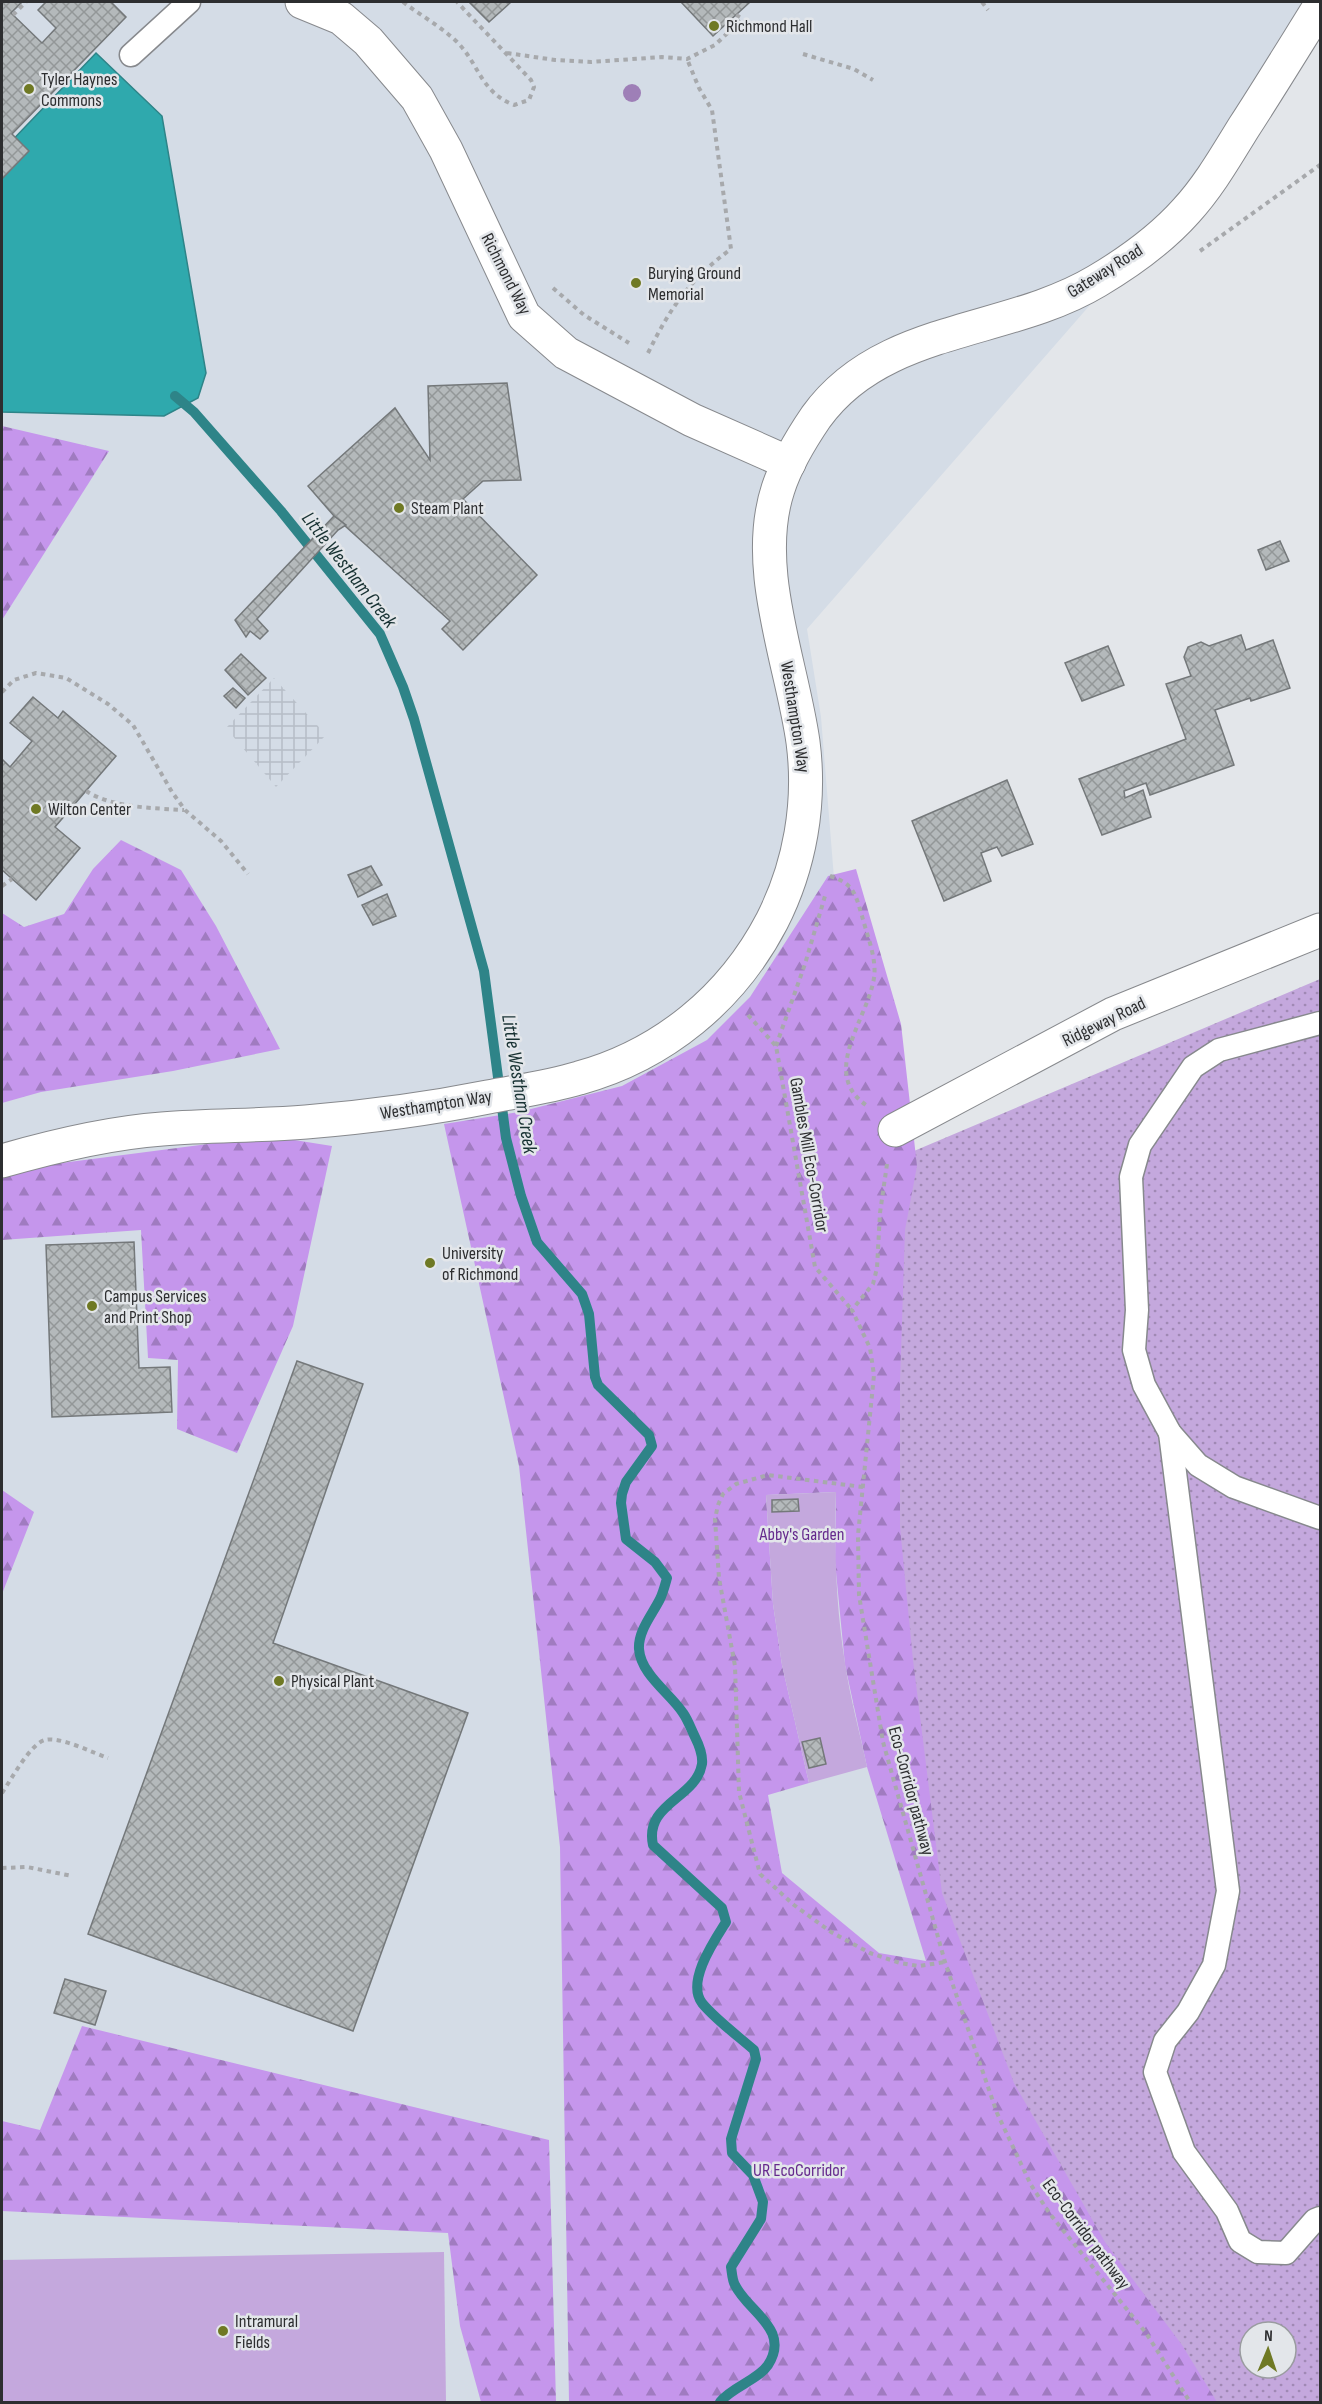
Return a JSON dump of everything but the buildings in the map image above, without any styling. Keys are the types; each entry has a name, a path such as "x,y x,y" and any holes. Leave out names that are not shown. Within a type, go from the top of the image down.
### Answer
{"street":[{"name":"Richmond Way","path":"302,2 341,18 368,41 417,98 446,150 524,316 566,353 692,420 789,463"},
{"name":"Gateway Road","path":"789,463 811,424 827,402 845,384 869,367 897,352 1056,301 1093,284 1159,236 1185,213 1213,177 1320,6"},
{"name":"Westhampton Way","path":"2,1161 56,1146 160,1129 303,1122 410,1112 536,1088 616,1066 646,1051 699,1014 728,987 745,966 782,900 795,863 802,831 806,761 773,595 770,557 771,519 775,500 789,463"},
{"name":"Ridgeway Road","path":"896,1130 1113,1014 1320,930"}],"lane":[{"path":"131,55 189,2"},
{"path":"1320,1023 1220,1050 1193,1067 1140,1145 1131,1177 1137,1310 1134,1350 1144,1385 1170,1433 1198,1465 1234,1487 1320,1518"},
{"path":"1170,1433 1228,1891 1214,1965 1188,2012 1165,2041 1155,2072 1184,2152 1227,2211 1240,2241 1258,2252 1286,2253 1315,2220 1320,2218"}],"path":[{"path":"13,15 26,2"},
{"path":"404,2 454,39 465,50 486,86 494,94 514,105 529,100 534,87 527,74 457,2"},
{"path":"982,2 988,10"},
{"path":"506,53 555,60 591,62 662,57 687,59 715,45 744,20 736,15"},
{"path":"803,54 854,69 873,80"},
{"path":"648,353 666,317 688,286 701,272 731,249 712,110 699,88 687,59"},
{"path":"1196,254 1320,165"},
{"path":"2,692 14,680 36,673 66,678 108,704 133,725 185,810 221,841 248,874"},
{"path":"86,791 96,798 126,804 185,810"},
{"path":"828,882 832,866"},
{"path":"830,876 844,881 855,892 873,957 875,977 864,1015 847,1050 845,1068 849,1084 863,1103 881,1114 896,1130 886,1172 880,1213 877,1268 873,1284 852,1310"},
{"path":"2,886 12,879"},
{"path":"746,1013 776,1046 805,964 825,893"},
{"name":"Gambles Mill Eco-Corridor","path":"776,1046 815,1267 852,1310"},
{"name":"Eco-Corridor pathway","path":"852,1310 874,1360 873,1392 858,1535 859,1595 868,1662 883,1742 945,1962 997,2113 1031,2185 1050,2214 1146,2333 1190,2403"},
{"path":"863,1487 768,1475 736,1484 723,1494 718,1505 715,1519 720,1578 735,1666 739,1792 760,1874 794,1905 831,1932 870,1953 900,1963 919,1966 945,1962"},
{"path":"2,1794 34,1747 46,1740 61,1741 108,1758"},
{"path":"2,1868 27,1867 72,1876"}],"shaded area":[{"name":"University of Richmond","path":"2,2 1320,2 1320,20 1097,297 807,629 821,717 834,878 1181,2402 2,2402"},
{"path":"274,678 326,735 276,787 226,728"}],"green space":[{"path":"2,426 109,451 2,620"},
{"path":"121,840 181,870 216,926 280,1049 173,1071 41,1092 2,1103 2,913 24,927 64,914 93,869"},
{"name":"UR EcoCorridor","path":"856,869 901,1024 917,1166 905,1230 900,1382 900,1527 913,1660 942,1893 1014,2083 1105,2242 1182,2345 1217,2402 569,2402 560,1847 519,1466 444,1124 519,1112 622,1086 707,1040 750,997 828,876","holes":["836,1492 835,1562 845,1665 867,1767 926,1961 879,1953 782,1873 768,1795 809,1783 782,1665 773,1604 766,1495"]},
{"path":"1320,979 1320,2402 1184,2402 911,1891 880,1172 914,1151"},
{"path":"269,1136 332,1146 293,1326 237,1453 177,1429 178,1360 148,1358 141,1230 2,1240 2,1178 46,1165"},
{"path":"2,1490 34,1512 2,1594"},
{"name":"Abby's Garden","path":"836,1492 836,1556 842,1642 852,1702 867,1767 809,1783 782,1665 773,1604 766,1495"},
{"path":"82,2026 549,2140 556,2402 481,2402 460,2326 448,2233 2,2211 2,2121 40,2130"},
{"name":"Intramural Fields","path":"444,2252 446,2402 2,2402 2,2260"}],"water":[{"path":"96,53 162,116 206,373 198,398 164,416 2,412 2,151"}],"waterway":[{"name":"Little Westham Creek","path":"175,396 194,412 281,511 380,634 414,719 484,971 506,1138 521,1196 537,1242 582,1294 589,1314 595,1377 598,1385 649,1435 652,1446 626,1482 621,1503 626,1539 655,1562 667,1578 660,1599 643,1629 639,1649 650,1675 686,1719 699,1747 702,1761 698,1776 691,1786 663,1810 656,1820 652,1831 653,1845 722,1908 726,1922 699,1973 698,1994 702,2003 713,2015 754,2050 756,2059 731,2139 732,2153 753,2175 763,2202 761,2219 731,2267 735,2285 741,2295 771,2331 774,2352 764,2370 720,2402"}],"place":[{"name":"Richmond Hall","path":"714,26"},
{"name":"Tyler Haynes Commons","path":"29,89"},
{"name":"Burying Ground Memorial","path":"636,283"},
{"name":"Steam Plant","path":"399,508"},
{"name":"Wilton Center","path":"36,809"},
{"name":"University of Richmond","path":"430,1263"},
{"name":"Campus Services and Print Shop","path":"92,1306"},
{"name":"Physical Plant","path":"279,1681"},
{"name":"Intramural Fields","path":"223,2331"}]}
